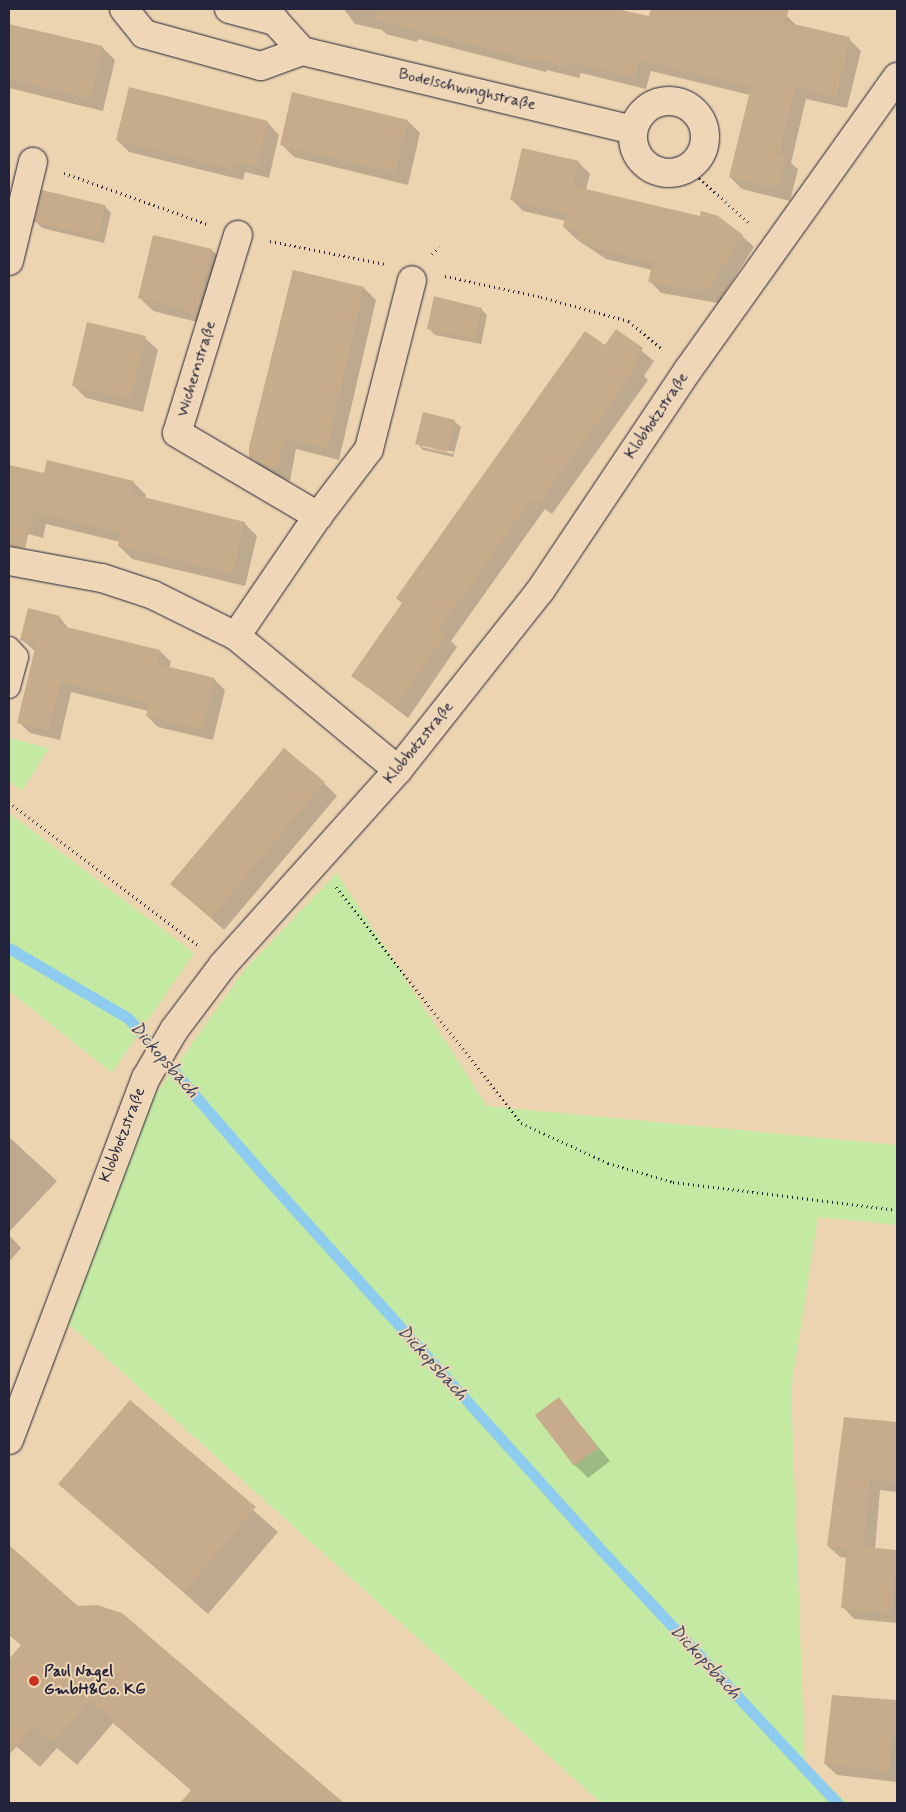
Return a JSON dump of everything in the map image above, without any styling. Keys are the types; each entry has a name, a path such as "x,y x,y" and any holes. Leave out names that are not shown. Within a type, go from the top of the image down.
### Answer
{"street":[{"path":"124,9 144,34 261,66 302,52 275,21 229,9"},
{"name":"Bodelschwinghstraße","path":"302,52 633,130"},
{"name":"Klobbotzstraße","path":"9,1440 146,1078 174,1030 223,965 398,770 540,591 688,370 897,77"},
{"path":"663,101 678,102 692,108 701,119 706,132 701,153 688,168 672,174 656,172 641,162 634,147 633,130 639,116 650,106 663,101"},
{"path":"9,261 33,162"},
{"name":"Wichernstraße","path":"238,235 177,434 318,516"},
{"path":"236,636 318,516 369,449 403,273"},
{"path":"9,561 102,578 153,595 236,636 398,770"}],"lane":[{"path":"9,648 17,657 9,688"}],"path":[{"path":"33,162 238,235 403,273"},
{"path":"688,168 758,231 772,250"},
{"path":"440,276 541,297 629,321 688,370"},
{"path":"9,802 223,965"},
{"path":"315,864 521,1123 608,1163 673,1182 897,1210"}],"green space":[{"path":"9,738 49,748 22,791 9,781"},
{"path":"9,813 194,953 112,1073 9,991"},
{"path":"337,873 487,1106 897,1145 897,1225 818,1217 791,1389 805,1764 848,1803 601,1803 64,1320 153,1098 246,968"}],"building":[{"path":"376,9 616,9 649,16 651,9 789,9 785,22 850,37 836,97 795,87 779,155 787,156 778,189 729,177 751,87 639,60 635,78 569,62 567,67 535,58 535,61 375,20"},
{"path":"9,24 103,46 90,99 9,79"},
{"path":"129,87 268,121 257,167 233,161 231,169 116,140"},
{"path":"292,92 408,120 395,173 280,145"},
{"path":"522,148 579,161 573,186 700,216 701,211 718,216 743,235 706,292 648,282 653,262 593,248 594,244 578,240 580,232 563,227 566,213 510,200"},
{"path":"42,190 105,205 98,237 34,222"},
{"path":"153,235 212,249 197,313 138,298"},
{"path":"293,270 364,287 327,448 284,438 277,470 249,458 249,447"},
{"path":"434,296 482,308 474,339 427,329"},
{"path":"87,322 146,336 130,400 72,386"},
{"path":"616,329 643,348 632,364 637,367 539,503 532,498 439,630 446,634 395,707 351,676 402,603 396,598 585,331 605,345"},
{"path":"423,412 455,420 447,452 415,444"},
{"path":"47,460 134,481 131,494 245,522 232,574 118,546 121,533 34,512 25,548 9,546 9,465 44,473"},
{"path":"28,608 60,616 58,625 160,650 157,664 215,678 202,730 146,716 149,703 60,682 49,730 17,723 36,644 20,640"},
{"path":"284,748 325,782 211,918 170,884"},
{"path":"559,1397 598,1448 574,1466 535,1415"},
{"path":"130,1400 256,1507 184,1592 58,1484"},
{"path":"844,1417 897,1422 897,1482 869,1479 864,1547 897,1550 892,1613 841,1608 847,1548 827,1546"},
{"path":"9,1545 78,1606 97,1605 122,1613 344,1803 180,1803 192,1789 89,1701 53,1743 34,1727 9,1755 9,1659 21,1645 9,1634"},
{"path":"832,1695 897,1700 897,1734 893,1734 889,1772 824,1764"}],"waterway":[{"name":"Dickopsbach","path":"9,948 128,1018 260,1171 603,1552 837,1803"}],"place":[{"name":"Paul Nagel GmbH&Co. KG","path":"34,1681"}]}
